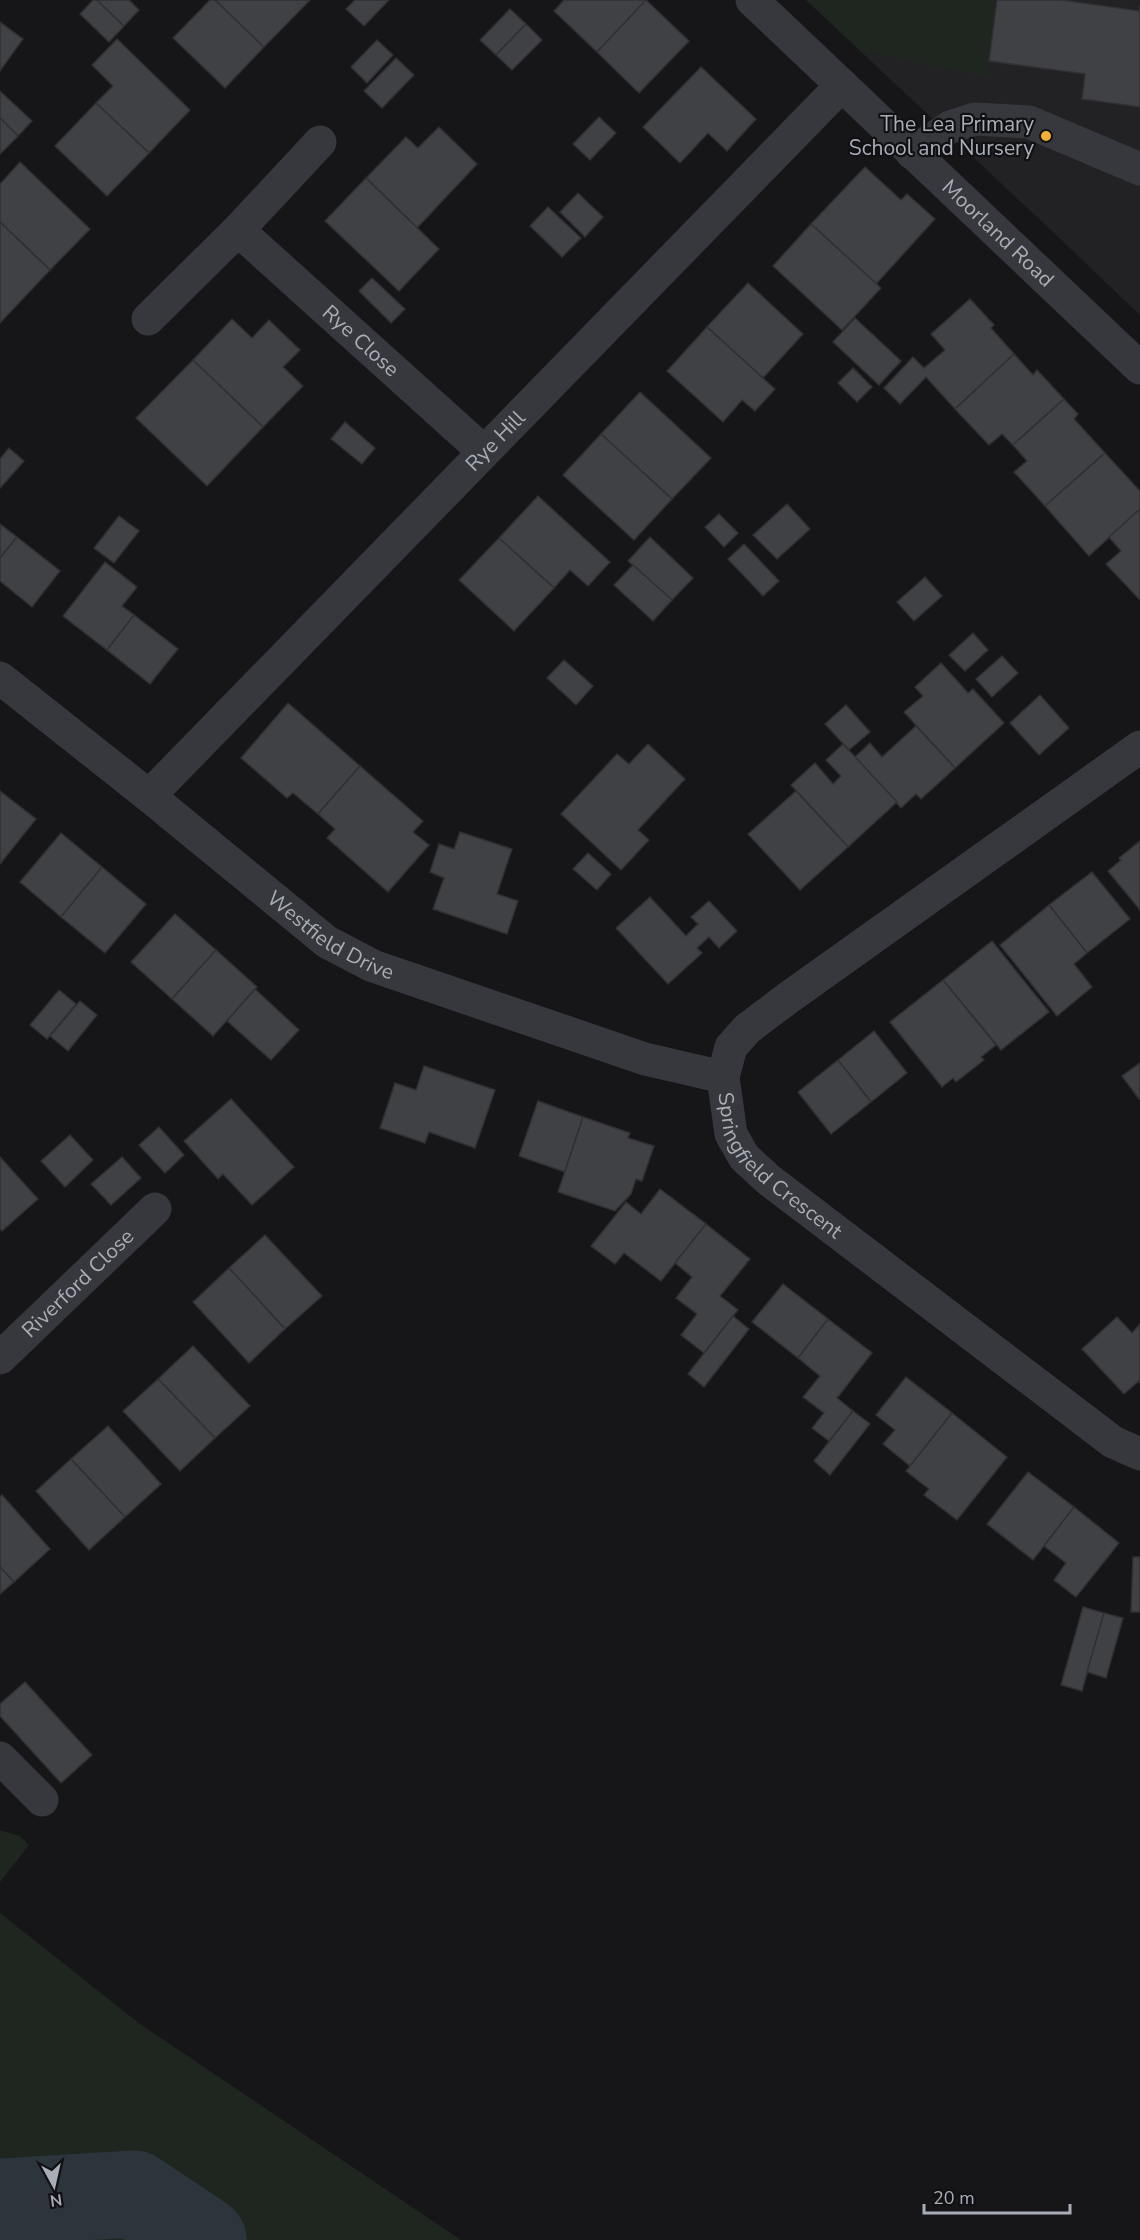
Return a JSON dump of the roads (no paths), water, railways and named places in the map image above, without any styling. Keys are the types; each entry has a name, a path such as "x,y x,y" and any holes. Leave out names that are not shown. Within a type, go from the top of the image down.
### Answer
{"street":[{"name":"Moorland Road","path":"752,0 1140,368"},
{"name":"Rye Hill","path":"149,796 842,84"},
{"path":"912,153 950,126 975,119 1029,122 1140,169"},
{"path":"148,319 238,230 320,142"},
{"name":"Rye Close","path":"238,230 483,451"},
{"name":"Westfield Drive","path":"0,678 327,942 373,966 645,1059 723,1077"},
{"name":"Springfield Crescent","path":"1140,747 747,1029 731,1047 723,1077 731,1134 744,1157 779,1187 1113,1442 1140,1454"},
{"name":"Riverford Close","path":"0,1358 155,1209"},
{"path":"0,1758 42,1800"}],"waterway":[{"path":"0,2202 134,2194 203,2240"}],"place":[{"name":"The Lea Primary School and Nursery","path":"1046,136"}]}
